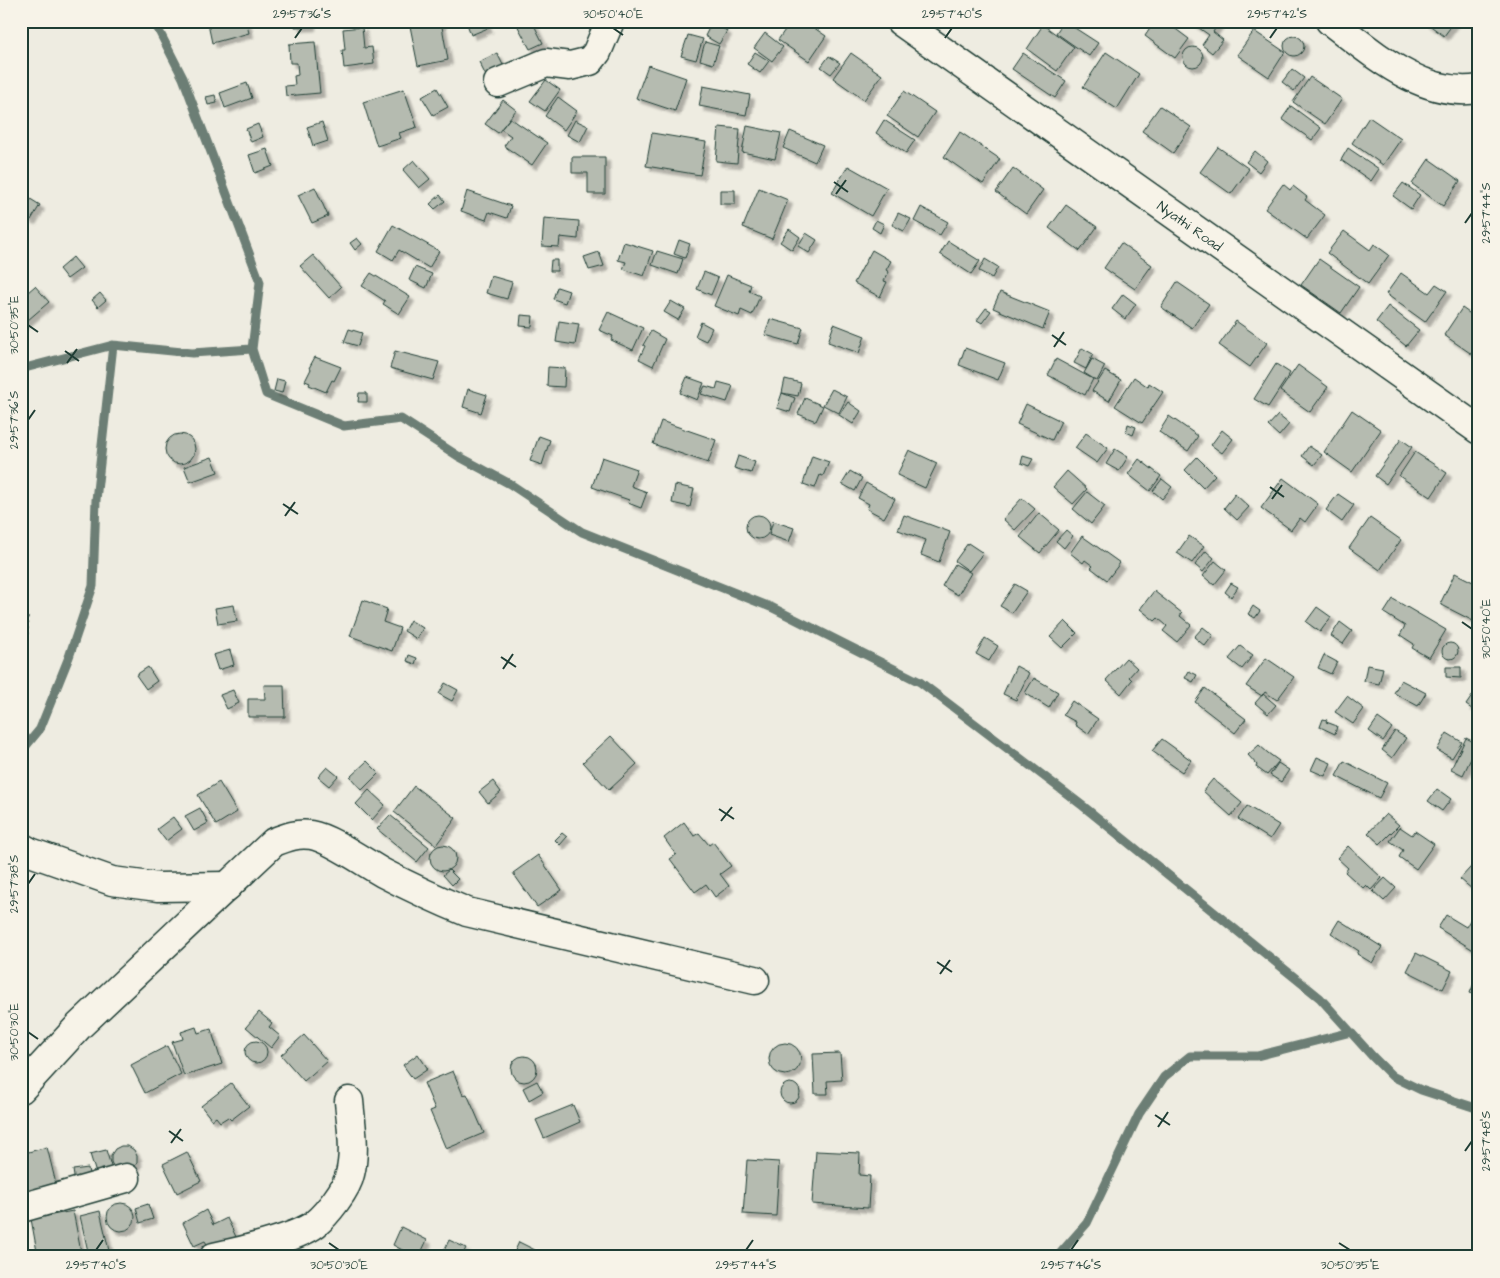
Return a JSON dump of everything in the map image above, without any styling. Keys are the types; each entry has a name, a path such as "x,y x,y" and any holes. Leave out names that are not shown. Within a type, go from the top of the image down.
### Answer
{"street":[{"path":"498,83 546,63 570,66 590,61 597,52 610,21"},
{"path":"1330,21 1397,70 1432,85 1466,91 1479,89"},
{"name":"Nyathi Road","path":"904,22 1479,430"},
{"path":"21,1089 79,1026 274,842 292,835 312,835 326,840 392,877 467,912 755,980"},
{"path":"21,847 30,852 112,880 158,887 228,886"},
{"path":"214,1257 291,1236 315,1224 337,1199 350,1175 353,1140 349,1101"},
{"path":"21,1208 126,1178"}],"path":[{"path":"21,610 28,619 24,686 21,691"}],"building":[{"path":"219,21 246,21 249,33 212,43 208,24"},
{"path":"295,21 311,21 311,26 295,27"},
{"path":"409,21 441,21 448,60 418,66"},
{"path":"466,21 485,21 488,28 471,35"},
{"path":"515,21 532,21 543,43 530,49"},
{"path":"791,21 804,21 826,36 809,61 778,40"},
{"path":"1064,21 1098,43 1089,56 1056,33"},
{"path":"1155,21 1165,21 1189,39 1175,58 1145,36"},
{"path":"1189,21 1220,21 1213,32 1223,40 1212,53 1202,45 1209,35"},
{"path":"1424,21 1455,21 1444,36"},
{"path":"712,22 727,31 719,44 705,36"},
{"path":"1043,25 1074,47 1057,71 1027,49"},
{"path":"362,27 364,48 372,47 374,64 344,68 342,50 345,50 343,29"},
{"path":"1254,31 1285,52 1269,77 1237,55"},
{"path":"765,33 783,47 772,61 754,48"},
{"path":"688,35 703,39 696,60 681,56"},
{"path":"1294,36 1301,39 1304,46 1301,53 1294,56 1287,53 1284,46 1287,39"},
{"path":"315,42 320,93 286,96 285,86 295,85 294,76 298,75 297,63 290,63 289,44"},
{"path":"705,42 719,46 713,64 700,60"},
{"path":"1193,47 1200,50 1203,57 1200,64 1193,67 1186,64 1183,57 1186,50"},
{"path":"755,52 769,61 760,73 747,64"},
{"path":"1106,52 1139,74 1117,109 1083,87"},
{"path":"497,53 504,67 486,76 479,62"},
{"path":"851,53 882,75 864,100 833,78"},
{"path":"1023,53 1066,81 1055,98 1012,69"},
{"path":"829,56 840,63 831,74 821,67"},
{"path":"648,65 686,78 675,111 636,98"},
{"path":"1292,69 1304,78 1294,91 1282,82"},
{"path":"1310,77 1342,99 1325,124 1293,102"},
{"path":"546,80 560,90 545,111 530,101"},
{"path":"247,83 252,98 225,108 220,93"},
{"path":"703,86 750,95 746,115 699,106"},
{"path":"437,88 448,107 433,115 422,97"},
{"path":"404,89 417,127 399,133 401,138 377,146 363,102"},
{"path":"904,91 935,112 918,137 887,116"},
{"path":"215,95 217,103 208,105 206,97"},
{"path":"558,97 577,111 564,130 545,116"},
{"path":"503,100 516,110 498,133 485,124"},
{"path":"1160,106 1191,127 1173,153 1142,131"},
{"path":"1291,106 1321,128 1312,140 1282,119"},
{"path":"1369,117 1401,139 1383,165 1352,143"},
{"path":"510,118 547,143 532,165 504,146 511,136 501,129"},
{"path":"575,120 588,126 580,142 567,135"},
{"path":"884,120 915,140 906,153 876,133"},
{"path":"322,122 328,141 313,146 307,127"},
{"path":"258,124 263,137 251,142 246,129"},
{"path":"747,126 781,133 775,159 742,152"},
{"path":"719,127 740,129 737,163 716,161"},
{"path":"790,131 823,145 815,162 783,148"},
{"path":"960,132 1000,159 983,184 944,157"},
{"path":"652,133 706,142 700,175 646,166"},
{"path":"1218,147 1249,169 1231,194 1200,172"},
{"path":"1348,148 1379,169 1371,181 1341,160"},
{"path":"267,149 273,166 255,173 249,155"},
{"path":"1255,151 1267,161 1259,172 1246,162"},
{"path":"572,157 605,157 605,194 588,194 588,173 572,173"},
{"path":"1429,159 1460,181 1443,206 1412,184"},
{"path":"414,160 430,179 419,188 403,170"},
{"path":"848,166 887,188 871,216 832,193"},
{"path":"1013,168 1043,190 1026,214 996,192"},
{"path":"1403,183 1420,195 1411,209 1393,196"},
{"path":"1283,184 1290,190 1293,186 1307,197 1305,200 1325,215 1307,239 1265,209"},
{"path":"315,187 328,216 312,223 298,195"},
{"path":"759,188 788,200 772,239 743,227"},
{"path":"720,190 735,190 735,204 720,204"},
{"path":"467,191 511,206 507,218 489,212 486,220 461,211"},
{"path":"24,195 40,205 31,220 21,215 21,199"},
{"path":"440,195 445,201 435,209 430,204"},
{"path":"1066,205 1097,227 1080,251 1049,228"},
{"path":"921,207 948,222 940,235 914,221"},
{"path":"898,213 911,219 904,231 892,225"},
{"path":"1479,217 1479,235 1471,230"},
{"path":"544,218 579,221 578,239 560,237 559,247 542,246"},
{"path":"876,220 884,224 880,233 872,228"},
{"path":"393,225 439,251 429,268 399,250 393,260 378,251"},
{"path":"789,229 800,237 792,250 780,242"},
{"path":"1344,231 1370,250 1374,244 1389,255 1368,284 1327,253"},
{"path":"806,233 817,240 809,253 798,246"},
{"path":"357,238 362,244 355,250 350,243"},
{"path":"679,240 690,244 685,258 674,254"},
{"path":"948,241 980,261 971,274 940,254"},
{"path":"624,242 653,251 644,276 623,269 626,262 618,260"},
{"path":"1121,243 1152,265 1135,289 1104,268"},
{"path":"872,250 891,261 886,270 889,272 884,281 887,282 880,297 854,283"},
{"path":"657,251 683,259 678,274 652,265"},
{"path":"599,252 604,266 589,270 584,257"},
{"path":"313,255 341,287 329,298 300,266"},
{"path":"73,257 82,268 67,279 59,269"},
{"path":"985,259 998,267 992,278 979,271"},
{"path":"1319,259 1359,287 1341,313 1301,285"},
{"path":"551,260 557,260 557,271 550,271"},
{"path":"415,267 432,274 426,288 409,280"},
{"path":"704,272 718,278 711,295 697,289"},
{"path":"371,273 410,297 399,314 383,304 385,301 362,286"},
{"path":"1401,273 1429,293 1436,284 1447,291 1425,322 1386,294"},
{"path":"727,275 751,285 749,291 760,296 752,315 741,310 739,316 714,306"},
{"path":"491,276 512,282 507,299 486,293"},
{"path":"1177,282 1209,304 1192,328 1161,307"},
{"path":"35,286 49,302 21,326 21,298"},
{"path":"557,287 569,291 565,303 553,299"},
{"path":"1000,292 1050,312 1043,329 993,308"},
{"path":"100,293 106,300 98,307 92,300"},
{"path":"1123,294 1136,304 1125,319 1112,309"},
{"path":"671,301 685,309 678,320 664,312"},
{"path":"1388,306 1419,330 1406,346 1376,322"},
{"path":"986,308 991,311 982,323 977,320"},
{"path":"1462,308 1479,320 1479,346 1473,355 1444,335"},
{"path":"608,312 643,328 633,350 611,340 613,336 599,330"},
{"path":"521,315 533,316 532,327 520,326"},
{"path":"770,319 803,328 798,344 765,335"},
{"path":"559,321 579,324 575,345 556,342"},
{"path":"1236,321 1267,343 1250,367 1219,345"},
{"path":"701,322 712,328 706,341 695,336"},
{"path":"834,324 865,336 859,353 828,342"},
{"path":"349,329 362,333 358,346 344,342"},
{"path":"651,331 665,339 653,366 639,359 645,346 643,345"},
{"path":"965,348 1005,363 998,380 959,365"},
{"path":"1082,348 1093,354 1086,369 1074,363"},
{"path":"395,351 439,362 433,380 390,368"},
{"path":"315,357 341,367 326,392 309,385 310,383 305,381"},
{"path":"1056,359 1093,379 1085,395 1048,375"},
{"path":"1092,359 1105,366 1097,381 1084,373"},
{"path":"1276,364 1290,373 1268,407 1254,399"},
{"path":"1298,365 1328,387 1310,412 1280,391"},
{"path":"548,367 565,368 564,387 547,386"},
{"path":"1105,371 1121,380 1109,401 1092,391"},
{"path":"687,377 704,383 697,400 680,393"},
{"path":"1134,377 1148,387 1149,383 1163,392 1142,423 1115,406"},
{"path":"277,379 285,381 282,393 274,391"},
{"path":"785,379 801,383 798,396 782,393"},
{"path":"718,382 733,386 727,402 701,394 705,386 716,389"},
{"path":"468,389 487,395 481,413 463,407"},
{"path":"832,389 847,397 839,413 823,405"},
{"path":"359,393 367,393 367,402 358,402"},
{"path":"782,393 795,398 790,412 777,408"},
{"path":"805,398 823,406 816,421 798,414"},
{"path":"848,402 861,411 853,424 839,415"},
{"path":"1026,404 1061,421 1052,440 1017,424"},
{"path":"1352,410 1381,430 1352,472 1324,452"},
{"path":"1278,415 1289,424 1279,436 1268,426"},
{"path":"1169,416 1198,436 1188,451 1159,432"},
{"path":"661,421 716,440 708,463 653,444"},
{"path":"1128,424 1136,427 1133,435 1126,432"},
{"path":"1222,430 1233,439 1222,453 1211,445"},
{"path":"1086,433 1108,448 1097,463 1075,448"},
{"path":"180,434 190,439 195,449 190,459 180,464 170,459 165,449 170,439"},
{"path":"539,436 550,440 542,465 530,461"},
{"path":"1401,439 1412,447 1386,484 1375,476"},
{"path":"1309,446 1322,455 1314,465 1302,456"},
{"path":"1115,449 1128,457 1119,471 1106,464"},
{"path":"909,450 937,463 925,488 897,475"},
{"path":"1415,452 1447,473 1431,497 1399,476"},
{"path":"738,456 755,462 751,473 734,468"},
{"path":"812,456 829,462 823,476 820,475 815,488 803,484"},
{"path":"1023,456 1033,459 1029,466 1021,463"},
{"path":"212,457 218,472 190,482 184,467"},
{"path":"602,457 637,469 631,486 647,492 641,508 628,503 629,500 592,487"},
{"path":"1197,457 1215,475 1203,488 1185,470"},
{"path":"1139,459 1161,476 1150,491 1128,474"},
{"path":"850,471 862,478 855,491 842,484"},
{"path":"1067,471 1087,489 1073,504 1053,487"},
{"path":"1283,478 1318,504 1305,522 1300,518 1291,530 1261,508"},
{"path":"1162,479 1172,487 1162,499 1153,491"},
{"path":"866,483 895,499 884,518 867,509 869,504 858,498"},
{"path":"675,485 694,489 690,507 672,503"},
{"path":"1087,492 1105,506 1091,524 1073,509"},
{"path":"1235,494 1249,507 1237,520 1224,508"},
{"path":"1338,494 1354,505 1342,522 1326,510"},
{"path":"1022,498 1035,509 1015,530 1003,519"},
{"path":"1039,513 1059,530 1040,553 1020,537"},
{"path":"758,515 766,519 770,527 766,535 758,539 750,535 746,527 750,519"},
{"path":"904,515 950,532 939,562 921,555 926,540 898,530"},
{"path":"1370,518 1401,540 1380,570 1349,548"},
{"path":"773,521 794,528 789,542 769,535"},
{"path":"1066,530 1073,536 1064,548 1056,541"},
{"path":"1082,536 1120,563 1107,580 1091,568 1093,566 1085,560 1083,563 1070,553"},
{"path":"1189,536 1204,546 1192,563 1177,553"},
{"path":"968,543 983,553 969,571 955,561"},
{"path":"1206,551 1214,558 1203,572 1195,565"},
{"path":"1215,561 1226,570 1214,585 1203,576"},
{"path":"955,564 971,573 958,595 942,586"},
{"path":"1455,573 1479,585 1479,624 1440,604"},
{"path":"1231,583 1238,587 1231,597 1225,592"},
{"path":"1015,584 1027,591 1012,613 1000,606"},
{"path":"1154,591 1182,613 1180,616 1191,625 1177,642 1163,631 1167,626 1158,618 1155,621 1140,609"},
{"path":"1393,599 1446,630 1429,658 1412,648 1414,644 1400,635 1405,626 1384,613"},
{"path":"363,600 387,609 383,622 400,628 392,651 350,636"},
{"path":"234,605 237,621 218,624 215,608"},
{"path":"1253,606 1260,611 1255,618 1248,614"},
{"path":"1317,607 1331,617 1320,632 1306,622"},
{"path":"410,620 423,628 417,639 404,631"},
{"path":"1065,621 1077,633 1062,648 1050,637"},
{"path":"1340,622 1352,631 1343,644 1331,636"},
{"path":"1203,627 1213,635 1205,646 1194,637"},
{"path":"985,638 998,646 989,661 976,654"},
{"path":"1450,643 1456,645 1458,651 1456,657 1450,659 1444,657 1442,651 1444,645"},
{"path":"1240,646 1253,655 1242,669 1229,659"},
{"path":"230,650 234,665 218,670 213,655"},
{"path":"409,655 417,658 415,664 407,661"},
{"path":"1324,655 1337,662 1331,674 1318,668"},
{"path":"1126,658 1137,668 1129,677 1132,680 1121,694 1106,680"},
{"path":"1266,658 1294,677 1277,700 1265,692 1262,696 1246,686"},
{"path":"1367,665 1383,668 1379,684 1364,681"},
{"path":"1016,666 1029,673 1016,700 1003,694"},
{"path":"148,667 157,681 146,689 136,675"},
{"path":"1446,667 1461,667 1461,678 1446,677"},
{"path":"1189,671 1197,675 1193,682 1185,678"},
{"path":"1034,678 1058,692 1049,708 1025,693"},
{"path":"1401,680 1426,693 1418,706 1394,693"},
{"path":"445,683 458,690 452,701 439,694"},
{"path":"264,685 284,685 285,717 248,717 248,699 265,699"},
{"path":"1479,686 1479,714 1466,705"},
{"path":"1205,688 1246,719 1235,733 1195,702"},
{"path":"233,690 239,703 227,709 220,695"},
{"path":"1263,694 1276,705 1268,714 1255,703"},
{"path":"1347,696 1364,709 1353,724 1335,712"},
{"path":"1072,701 1098,719 1088,734 1075,725 1076,722 1063,715"},
{"path":"1378,718 1392,728 1383,741 1369,731"},
{"path":"1323,719 1337,726 1335,734 1320,727"},
{"path":"1395,731 1406,738 1392,758 1382,750"},
{"path":"1447,733 1462,742 1452,758 1437,750"},
{"path":"611,736 637,764 609,790 583,762"},
{"path":"1466,738 1478,744 1463,775 1451,769"},
{"path":"1162,739 1191,760 1182,772 1152,751"},
{"path":"1259,745 1279,761 1267,775 1256,767 1257,765 1248,755"},
{"path":"1317,757 1331,763 1325,776 1311,770"},
{"path":"367,761 379,773 362,790 350,777"},
{"path":"1344,761 1387,783 1379,798 1336,776"},
{"path":"1278,763 1289,770 1281,782 1270,775"},
{"path":"327,767 338,776 329,786 318,777"},
{"path":"1213,779 1242,803 1231,816 1203,791"},
{"path":"493,781 501,792 488,803 479,792"},
{"path":"219,782 237,812 216,825 198,795"},
{"path":"414,786 456,818 436,845 394,812"},
{"path":"1437,789 1451,799 1442,811 1428,801"},
{"path":"369,790 385,805 372,820 356,804"},
{"path":"1247,806 1279,825 1270,839 1238,819"},
{"path":"200,808 208,823 194,831 185,816"},
{"path":"1386,814 1399,825 1380,844 1368,833"},
{"path":"390,815 429,847 417,862 377,829"},
{"path":"173,817 182,829 166,841 157,829"},
{"path":"684,822 694,836 699,833 709,845 713,842 731,866 720,874 729,886 715,897 706,884 695,892 670,859 676,855 664,838"},
{"path":"1400,827 1412,835 1415,831 1434,844 1416,869 1399,857 1403,850 1390,841"},
{"path":"562,833 567,837 560,845 555,840"},
{"path":"443,845 452,849 456,858 452,867 443,871 434,867 430,858 434,849"},
{"path":"1348,846 1382,878 1371,890 1366,885 1363,888 1345,872 1348,868 1337,858"},
{"path":"538,855 562,890 537,907 513,873"},
{"path":"1479,858 1479,895 1460,879"},
{"path":"449,870 458,879 452,885 443,875"},
{"path":"1385,878 1396,888 1384,901 1373,891"},
{"path":"1446,915 1466,927 1473,915 1479,919 1479,945 1475,951 1438,928"},
{"path":"1339,920 1382,947 1372,963 1357,954 1359,951 1331,933"},
{"path":"1416,953 1452,971 1443,989 1407,971"},
{"path":"1477,976 1479,977 1479,997 1470,993"},
{"path":"259,1012 272,1023 269,1027 280,1036 271,1048 246,1027"},
{"path":"196,1027 198,1033 211,1029 222,1064 184,1076 172,1042 183,1039 181,1032"},
{"path":"304,1035 327,1061 304,1081 281,1055"},
{"path":"256,1041 264,1044 267,1052 264,1060 256,1063 248,1060 245,1052 248,1044"},
{"path":"785,1043 796,1048 801,1059 796,1070 785,1075 774,1070 769,1059 774,1048"},
{"path":"167,1046 181,1074 145,1093 131,1065"},
{"path":"840,1053 842,1080 827,1081 828,1094 815,1094 813,1054"},
{"path":"418,1054 428,1069 413,1079 403,1065"},
{"path":"524,1056 533,1060 537,1069 533,1078 524,1082 515,1078 511,1069 515,1060"},
{"path":"453,1071 463,1095 467,1094 484,1133 446,1149 430,1111 435,1109 424,1083"},
{"path":"537,1081 543,1092 529,1100 523,1088"},
{"path":"231,1083 249,1106 231,1120 228,1117 220,1122 216,1117 212,1120 201,1106"},
{"path":"786,1083 794,1083 800,1089 800,1097 794,1103 786,1103 780,1097 780,1089"},
{"path":"573,1105 580,1122 544,1138 536,1120"},
{"path":"121,1146 128,1146 134,1150 137,1156 137,1163 133,1169 114,1168 111,1162 111,1155 115,1149"},
{"path":"47,1147 57,1188 21,1196 21,1154"},
{"path":"106,1150 114,1176 98,1180 90,1154"},
{"path":"816,1151 860,1153 859,1175 870,1176 868,1208 812,1204"},
{"path":"187,1152 201,1181 177,1193 163,1164"},
{"path":"747,1160 779,1162 776,1216 743,1214"},
{"path":"88,1168 90,1181 75,1183 73,1170"},
{"path":"121,1203 131,1207 135,1217 131,1227 121,1231 111,1227 107,1217 111,1207"},
{"path":"148,1204 153,1219 140,1223 136,1208"},
{"path":"206,1210 213,1225 227,1218 237,1239 210,1249 205,1241 194,1246 183,1223"},
{"path":"73,1211 82,1257 38,1257 31,1219"},
{"path":"100,1211 109,1251 89,1256 80,1216"},
{"path":"401,1227 427,1240 419,1257 406,1257 408,1253 393,1245"},
{"path":"449,1240 466,1248 464,1252 474,1257 441,1257"},
{"path":"519,1242 535,1250 532,1257 512,1257"}],"waterway":[{"path":"154,21 183,78 260,282 252,349 266,394 344,426 401,419 458,456 510,484 582,532 773,608 920,682 1083,806 1320,998 1392,1076 1421,1090 1479,1109"},
{"path":"21,369 113,345 192,353 252,349"},
{"path":"21,752 40,729 69,657 93,586 96,500 113,345"},
{"path":"1057,1257 1087,1223 1139,1114 1164,1077 1190,1056 1257,1056 1351,1032"}]}
